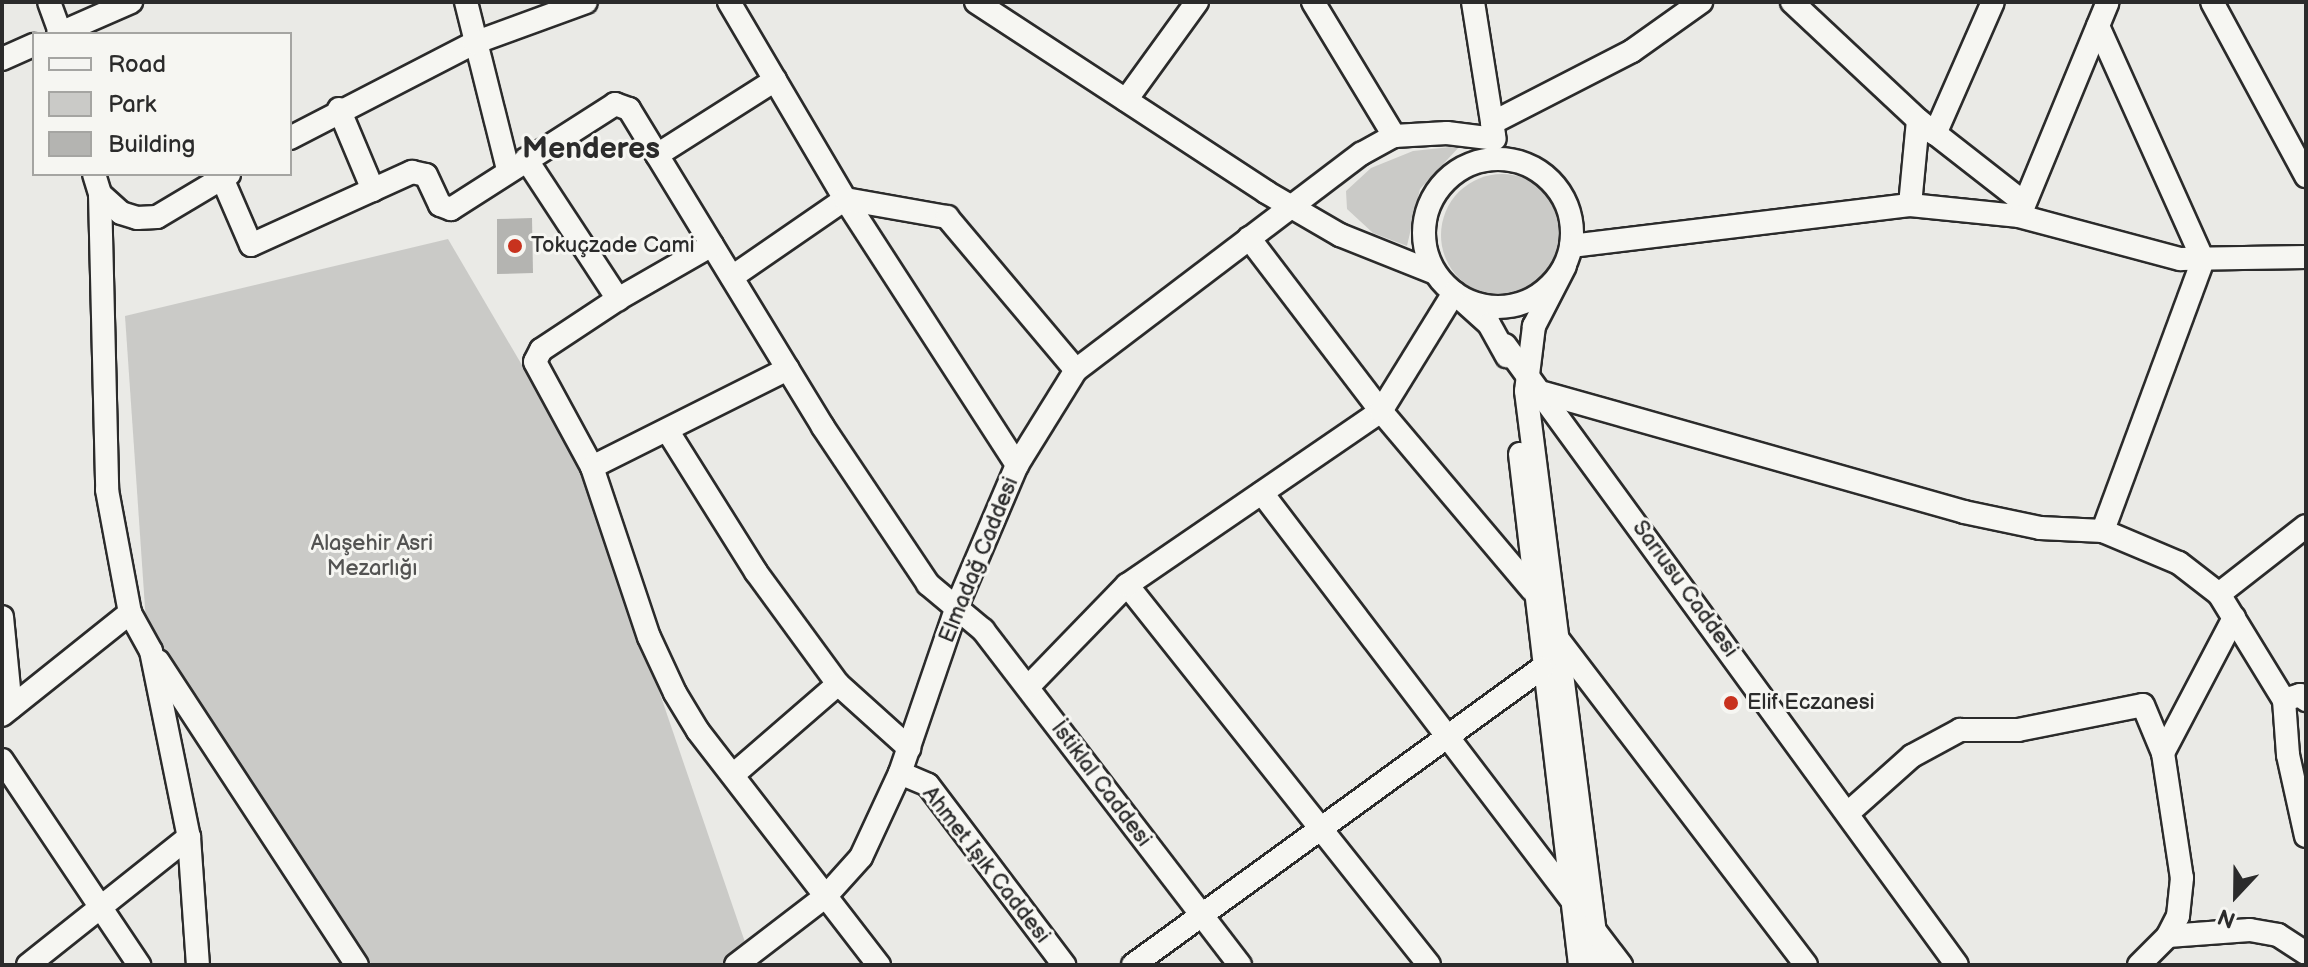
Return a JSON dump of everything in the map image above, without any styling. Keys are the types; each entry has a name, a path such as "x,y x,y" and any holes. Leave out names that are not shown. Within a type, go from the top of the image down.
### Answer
{"street":[{"path":"49,2 59,32"},
{"path":"61,32 131,2"},
{"path":"466,2 474,43 517,164 618,299"},
{"path":"292,137 339,109 474,43 586,2"},
{"path":"729,2 845,199 1017,465"},
{"path":"976,2 1340,235 1435,273"},
{"path":"1126,100 1197,2"},
{"path":"1313,2 1394,136 1447,133 1495,140 1554,186 1571,220 1568,256 1534,326 1526,369 1599,965"},
{"path":"1473,2 1495,140"},
{"path":"1792,2 1926,127 2021,209"},
{"path":"1910,205 1926,127 1993,2"},
{"path":"2021,209 2108,2"},
{"path":"2212,2 2306,176"},
{"path":"1568,256 1551,286 1518,304 1482,306 1456,295 1435,273 1425,252 1428,207 1455,172 1495,140 1632,51 1691,5"},
{"path":"2098,26 2203,260 2103,531"},
{"path":"2,59 32,46"},
{"path":"657,155 775,80"},
{"name":"İstiklal Caddesi","path":"517,164 615,104 629,109 788,369 928,584 983,630 1240,965"},
{"path":"339,109 373,190"},
{"name":"Elmadağ Caddesi","path":"736,965 826,896 861,857 900,773 957,607 1017,465 1076,370 1292,206 1394,136"},
{"path":"97,184 121,213 157,217 226,176 251,245 412,172 426,175 440,205 451,209 517,164"},
{"path":"97,184 107,490 130,613 151,651 357,965"},
{"path":"732,277 845,199 947,217 1076,370"},
{"path":"1568,256 1910,205 2021,209 2203,260 2306,257"},
{"path":"1249,238 1381,411 1532,590"},
{"path":"712,245 618,299 541,350 535,362 592,467 649,637 675,693 733,775 879,965"},
{"path":"1028,687 1127,585 1381,411 1456,295"},
{"name":"Sarıusu Caddesi","path":"1456,295 1505,345 1544,393 1957,965"},
{"path":"1505,345 1532,590 1580,965"},
{"path":"592,467 788,369"},
{"path":"1544,393 1964,512 2040,528 2103,531 2179,563 2219,594 2234,618 2299,694 2288,755 2306,836"},
{"path":"667,430 756,572 838,684 909,748"},
{"path":"1262,493 1571,900"},
{"path":"2219,594 2304,530"},
{"path":"1127,585 1429,965"},
{"path":"6,712 130,613"},
{"path":"2,617 6,712"},
{"path":"2163,753 2234,618"},
{"path":"1557,638 1806,965"},
{"path":"151,651 189,837 198,965"},
{"path":"1133,965 1322,830 1445,734 1542,668"},
{"path":"733,775 838,684"},
{"path":"1848,813 1912,756 1960,730 2018,730 2143,705 2163,753 2182,878 2178,916 2168,936 2139,965"},
{"path":"2,760 139,965"},
{"name":"Ahmet Işık Caddesi","path":"900,773 928,785 1064,965"},
{"path":"28,965 189,837"},
{"path":"1595,930 1621,965"},
{"path":"2168,936 2250,930 2278,935 2306,953"}],"green space":[{"path":"1460,146 1420,189 1407,246 1373,233 1347,209 1346,191 1371,168 1413,151"},
{"path":"1502,174 1526,178 1545,192 1559,211 1563,235 1559,259 1545,278 1526,292 1502,296 1478,292 1459,278 1445,259 1441,235 1445,211 1459,192 1478,178"},
{"name":"Alaşehir Asri Mezarlığı","path":"448,239 583,469 747,948 724,965 372,965 146,622 125,316"}],"building":[{"name":"Tokuçzade Cami","path":"532,218 533,273 497,274 497,219"}],"place":[{"name":"Tokuçzade Cami","path":"515,246"},
{"name":"Elif Eczanesi","path":"1731,703"}],"district":[{"name":"Menderes","path":"591,149"}]}
